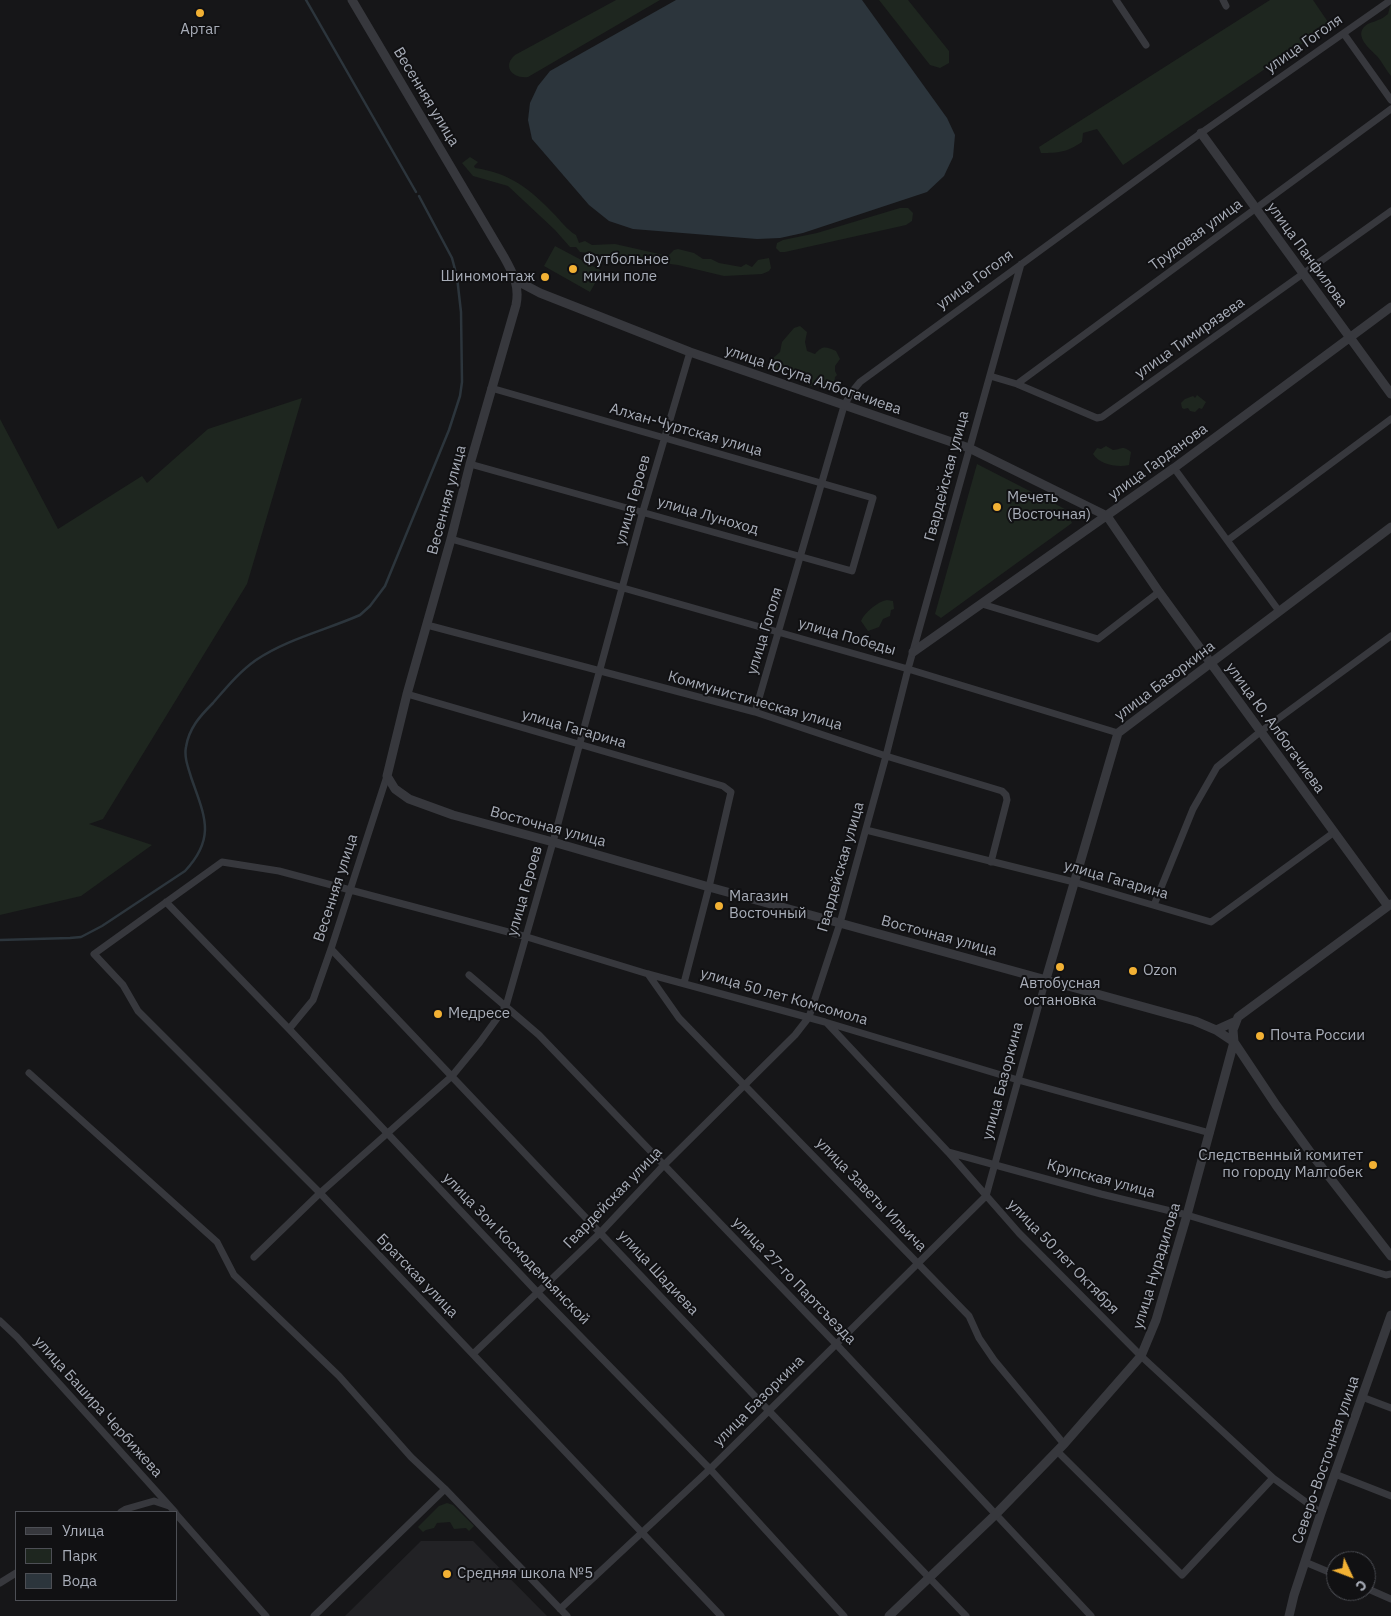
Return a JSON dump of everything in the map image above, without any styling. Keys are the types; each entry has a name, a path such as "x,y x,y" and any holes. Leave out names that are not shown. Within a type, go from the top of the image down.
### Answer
{"street":[{"name":"Весенняя улица","path":"289,1029 313,1000 332,949 387,776 407,694 470,464 518,298 518,288 512,272 352,0"},
{"path":"1116,0 1146,45"},
{"name":"улица Гоголя","path":"755,712 844,406 860,382 1201,133 1391,0"},
{"path":"1344,34 1391,100"},
{"name":"Трудовая улица","path":"1017,384 1391,109"},
{"name":"улица Панфилова","path":"1201,133 1391,394"},
{"name":"улица Тимирязева","path":"990,376 1017,384 1097,418 1102,417 1391,211"},
{"name":"Гвардейская улица","path":"473,1354 601,1232 664,1165 796,1035 809,1017 840,923 908,669 1021,264"},
{"name":"улица Юсупа Албогачиева","path":"512,272 523,284 540,293 690,352 969,448 1107,516"},
{"name":"улица Гарданова","path":"913,652 1174,468 1391,307"},
{"name":"улица Героев","path":"254,1257 320,1193 452,1076 506,1006 527,937 643,511 690,352"},
{"name":"Алхан-Чуртская улица","path":"492,388 874,498 852,571"},
{"path":"1228,540 1391,418"},
{"name":"улица Луноход","path":"470,464 852,571"},
{"path":"1174,468 1279,611"},
{"name":"улица Ю. Албогачиева","path":"1107,516 1159,592 1333,833 1389,905"},
{"name":"улица Базоркина","path":"560,1609 710,1469 986,1196 1046,979 1118,734 1391,527"},
{"name":"улица Победы","path":"451,539 908,669 1118,734"},
{"path":"982,604 1098,639 1159,592"},
{"name":"Коммунистическая улица","path":"427,625 755,712 886,756 1002,791 1006,795 1007,800 990,862"},
{"path":"1154,905 1193,808 1217,767 1260,732 1391,636"},
{"name":"улица Гагарина","path":"407,694 723,786 731,792 709,887"},
{"name":"Восточная улица","path":"387,776 395,789 416,804 453,816 1046,979 1195,1021 1216,1030 1234,1042 1301,1140 1391,1256"},
{"name":"улица Гагарина","path":"866,830 1074,882 1211,922 1333,833"},
{"name":"улица 50 лет Комсомола","path":"94,954 222,862 279,871 527,937 648,974 809,1017 1018,1080 1210,1133"},
{"path":"684,983 709,887"},
{"name":"улица Зои Космодемьянской","path":"166,902 538,1292 710,1469 844,1616"},
{"path":"1216,1030 1236,1021 1244,1012 1389,905"},
{"name":"улица Шадиева","path":"332,949 769,1411 966,1616"},
{"name":"Братская улица","path":"94,954 123,985 138,1011 320,1193 721,1616"},
{"name":"улица Заветы Ильича","path":"648,974 679,1018 970,1316 979,1338 994,1360 1061,1448 1182,1575 1273,1478"},
{"name":"улица 27-го Партсъезда","path":"468,975 539,1035 836,1344 1092,1616"},
{"name":"улица Нурадилова","path":"889,1616 995,1515 1061,1448 1141,1356 1156,1320 1187,1216 1234,1042 1233,1030 1236,1021"},
{"name":"улица 50 лет Октября","path":"826,1022 948,1152 1019,1233 1141,1356 1273,1478 1321,1513"},
{"path":"30,1073 217,1242 234,1275 339,1376 411,1457 567,1616"},
{"name":"Крупская улица","path":"948,1152 1187,1216 1386,1275 1391,1274"},
{"name":"Северо-Восточная улица","path":"1289,1616 1321,1513 1391,1314"},
{"name":"улица Башира Чербижева","path":"0,1321 173,1511"},
{"path":"1362,1397 1391,1408"},
{"path":"1335,1474 1391,1496"},
{"path":"314,1616 444,1489"},
{"path":"123,1511 154,1501 169,1506"},
{"name":"улица Башира Чербижева","path":"178,1516 266,1616"},
{"path":"1305,1562 1326,1571"},
{"path":"0,1583 15,1574"},
{"path":"1376,1592 1391,1599"}],"shaded area":[{"name":"Средняя школа №5","path":"421,1541 473,1541 547,1616 345,1616"}],"green space":[{"path":"616,0 660,0 528,77 513,74 509,63 515,55"},
{"path":"879,0 908,0 949,51 949,63 940,68 930,65"},
{"path":"1270,0 1313,0 1330,25 1123,165 1097,129 1083,133 1082,142 1072,148 1058,152 1041,153 1039,147"},
{"path":"1391,3 1391,76 1377,56 1367,46 1361,35 1366,25 1388,14"},
{"path":"470,157 478,162 474,166 475,168 509,178 528,190 576,235 579,243 585,241 592,245 615,244 668,256 678,249 694,253 703,259 711,259 719,263 741,267 746,264 752,267 758,260 769,258 771,268 762,274 724,276 678,265 580,252 576,247 570,247 555,230 508,186 473,176 462,163"},
{"path":"900,208 908,208 913,213 912,221 906,225 785,252 780,252 776,248 777,243 783,240 817,233"},
{"name":"Футбольное мини поле","path":"555,246 602,271 590,292 544,266"},
{"path":"800,326 807,332 805,342 807,351 815,354 820,349 827,348 836,351 840,359 835,366 837,375 834,385 826,390 819,384 814,387 808,385 805,382 805,377 790,379 789,374 772,369 771,360 780,352 782,342 794,328"},
{"path":"1197,395 1206,402 1202,409 1199,408 1195,412 1190,411 1188,408 1182,408 1181,403 1185,399 1193,396 1195,398"},
{"path":"302,398 247,584 103,819 89,824 152,845 81,896 0,915 0,419 58,529 142,476 147,483 208,429"},
{"path":"1106,446 1113,450 1124,448 1131,452 1129,465 1109,464 1099,460 1093,454 1097,448 1101,449"},
{"path":"977,464 1065,509 1072,523 941,618 935,614"},
{"path":"887,600 893,601 894,609 891,610 890,616 883,619 879,627 868,631 861,621 875,605"},
{"path":"447,1503 453,1505 474,1526 469,1531 466,1528 454,1529 450,1522 437,1523 434,1528 423,1532 418,1527 439,1506"}],"water":[{"path":"676,0 862,0 947,118 955,135 953,157 944,176 927,192 803,233 780,238 757,239 633,229 609,221 589,205 532,139 528,120 530,103 538,86 550,71"}],"waterway":[{"path":"306,0 416,192"},
{"path":"0,940 81,937 102,926 185,871 195,859 201,847 205,826 186,754 187,740 196,723 233,680 256,660 294,640 360,615 370,606 385,586 449,430 460,396 462,382 461,312 457,277 452,258 419,196"}],"place":[{"name":"Артаг","path":"200,13"},
{"name":"Футбольное мини поле","path":"573,269"},
{"name":"Шиномонтаж","path":"545,277"},
{"name":"Мечеть (Восточная)","path":"997,507"},
{"name":"Магазин Восточный","path":"719,906"},
{"name":"Автобусная остановка","path":"1060,967"},
{"name":"Ozon","path":"1133,971"},
{"name":"Медресе","path":"438,1014"},
{"name":"Почта России","path":"1260,1036"},
{"name":"Следственный комитет по городу Малгобек","path":"1373,1165"},
{"name":"Средняя школа №5","path":"447,1574"}]}
